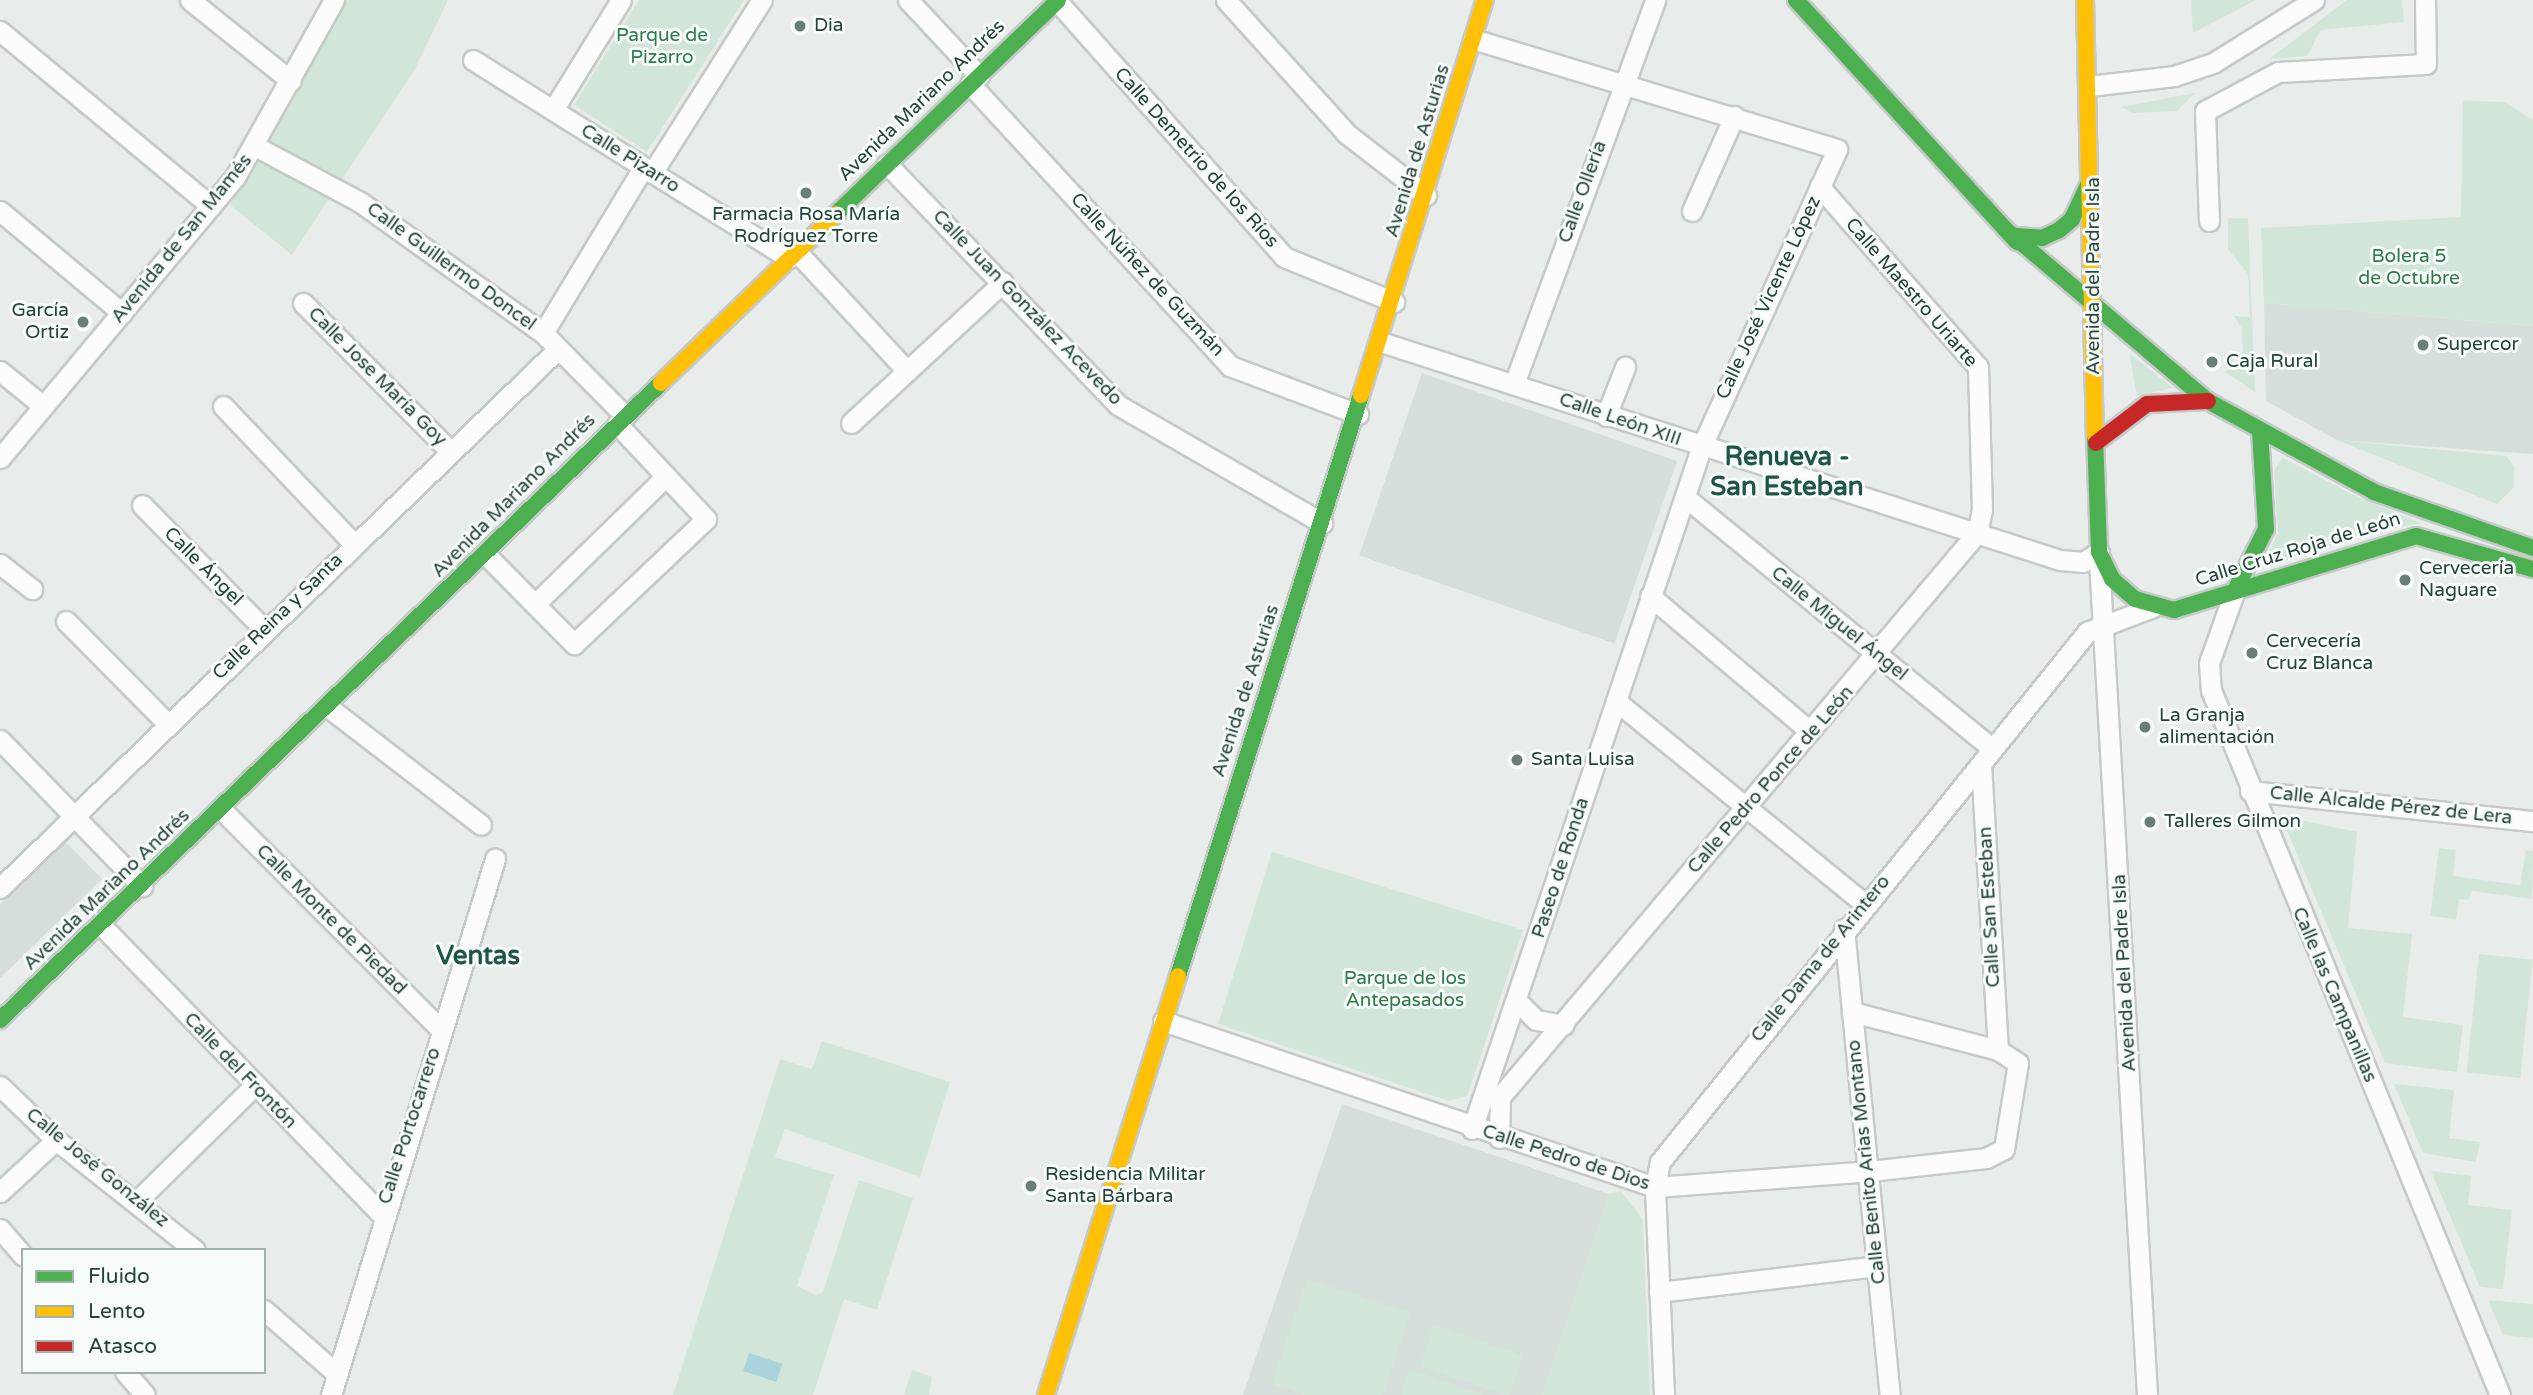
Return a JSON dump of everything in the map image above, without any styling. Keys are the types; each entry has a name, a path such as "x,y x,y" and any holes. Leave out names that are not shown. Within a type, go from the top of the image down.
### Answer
{"main road":[{"name":"Avenida Mariano Andrés","path":"0,1020 222,810 621,420 1057,0"},
{"name":"Avenida de Asturias","path":"1046,1395 1394,302 1485,0"},
{"path":"1796,0 2010,232 2072,311 2094,369"},
{"name":"Avenida del Padre Isla","path":"2085,0 2093,173 2094,369 2099,552 2119,586 2153,607"},
{"path":"2010,232 2042,237 2059,230 2072,219 2093,173"},
{"name":"Calle Cruz Roja de León","path":"2010,232 2094,307 2207,401 2374,492 2533,548"},
{"path":"2096,443 2121,417 2147,404 2207,401"},
{"path":"2235,590 2266,529 2260,432"},
{"name":"Calle Cruz Roja de León","path":"2153,607 2174,610 2416,536 2533,569"}],"street":[{"path":"190,0 291,81"},
{"name":"Avenida de San Mamés","path":"0,458 211,206 257,147 334,0"},
{"path":"553,110 621,0"},
{"path":"543,333 647,170 762,0"},
{"name":"Calle Núñez de Guzmán","path":"908,0 975,80 1230,366 1358,414"},
{"name":"Calle Demetrio de los Ríos","path":"1057,0 1284,257 1394,302"},
{"path":"1226,0 1347,134 1426,195"},
{"name":"Calle Ollería","path":"1514,384 1622,83 1655,0"},
{"path":"2089,86 2174,76 2213,64 2314,0"},
{"path":"2209,221 2205,111 2278,72 2426,64 2424,0"},
{"path":"0,31 211,206"},
{"path":"1474,40 1734,116 1692,211"},
{"name":"Calle Pizarro","path":"473,60 647,170 793,255 907,371"},
{"name":"Calle José Vicente López","path":"1701,448 1837,149 1734,116"},
{"name":"Calle Guillermo Doncel","path":"257,147 336,188 543,333 706,519 574,644 534,604"},
{"name":"Calle Juan González Acevedo","path":"887,164 1118,405 1322,523"},
{"name":"Calle Maestro Uriarte","path":"1820,187 1979,367 1982,510 1977,533"},
{"path":"0,211 122,313"},
{"path":"851,423 1003,282"},
{"name":"Calle Jose María Goy","path":"303,303 450,451"},
{"name":"Calle León XIII","path":"1381,342 1701,448 2069,562 2099,552"},
{"name":"Calle Reina y Santa","path":"0,888 167,723 558,349"},
{"path":"1606,416 1625,367"},
{"path":"0,371 43,406"},
{"path":"223,406 354,544"},
{"name":"Paseo de Ronda","path":"1472,1129 1518,1002 1701,448"},
{"path":"485,554 534,604 666,476"},
{"name":"Calle Miguel Ángel","path":"1685,497 1878,657 1987,756"},
{"name":"Calle Ángel","path":"142,505 265,630"},
{"name":"Calle Pedro Ponce de León","path":"1499,1138 1500,1097 1564,1025 1810,731 1878,657 1977,533"},
{"name":"Avenida del Padre Isla","path":"2099,552 2147,1395"},
{"path":"0,564 32,589"},
{"name":"Calle las Campanillas","path":"2235,590 2209,663 2211,690 2250,791 2500,1395"},
{"path":"1650,596 1810,731"},
{"name":"Calle Dama de Arintero","path":"1664,1395 1655,1188 1660,1163 1864,903 2087,632 2104,623 2153,607"},
{"path":"66,621 167,723"},
{"path":"1616,701 1864,903"},
{"path":"328,707 481,825"},
{"path":"0,740 142,886"},
{"name":"Calle San Esteban","path":"1987,756 1998,1050"},
{"name":"Calle Alcalde Pérez de Lera","path":"2250,791 2533,821"},
{"name":"Calle Monte de Piedad","path":"222,810 441,1030"},
{"name":"Calle Portocarrero","path":"331,1395 382,1215 495,859"},
{"name":"Calle del Frontón","path":"101,925 254,1086 382,1215"},
{"name":"Calle Benito Arias Montano","path":"1844,929 1890,1395"},
{"path":"1518,1002 1536,1020 1564,1025"},
{"path":"1852,1013 1998,1050"},
{"name":"Calle Pedro de Dios","path":"1163,1021 1472,1129 1655,1188 1868,1172 1986,1158 2011,1138 2018,1063 1998,1050"},
{"name":"Calle José González","path":"0,1086 56,1140 138,1200 193,1248"},
{"path":"138,1200 254,1086"},
{"path":"0,1192 56,1140"},
{"path":"0,1229 21,1253"},
{"path":"1659,1292 1877,1266"},
{"path":"266,1312 337,1374"},
{"path":"127,1374 145,1395"}],"shaded area":[{"path":"2264,303 2533,326 2533,454 2337,440 2266,401"},
{"path":"1422,373 1677,461 1614,643 1359,555"},
{"path":"65,841 102,879 0,978 0,904"},
{"path":"1342,1104 1609,1194 1542,1395 1243,1395"}],"green space":[{"path":"348,0 448,0 415,69 292,255 230,205"},
{"name":"Parque de Pizarro","path":"639,0 744,0 647,152 574,105"},
{"path":"2191,0 2256,0 2193,33"},
{"path":"2347,0 2402,0 2404,22 2321,30 2307,56 2269,59"},
{"path":"2195,93 2177,111 2133,113 2121,107"},
{"name":"Bolera 5 de Octubre","path":"2463,101 2505,102 2533,120 2533,326 2264,303 2261,228 2461,217"},
{"path":"2228,218 2248,218 2255,392 2225,372 2243,362 2242,329 2234,316 2250,317 2248,274 2228,249"},
{"path":"2129,353 2173,388 2137,396"},
{"path":"2337,440 2506,456 2514,466 2514,487 2497,504"},
{"path":"2283,458 2354,495 2421,523 2356,536 2261,568 2278,533 2274,470"},
{"path":"2281,816 2357,832 2348,928 2412,934 2403,1017 2463,1025 2457,1072 2385,1063"},
{"path":"2439,848 2456,850 2453,876 2520,885 2526,850 2533,851 2532,899 2471,891 2469,900 2459,899 2456,919 2430,916"},
{"name":"Parque de los Antepasados","path":"1272,852 1523,930 1467,1096 1449,1101 1218,1024"},
{"path":"2479,954 2533,960 2520,1078 2467,1072"},
{"path":"822,1041 950,1082 920,1177 785,1129 775,1157 834,1175 797,1286 816,1295 823,1292 859,1180 913,1198 877,1310 844,1299 813,1395 673,1395 780,1059 812,1069"},
{"path":"2394,1084 2454,1090 2449,1138 2480,1142 2476,1162 2423,1153"},
{"path":"2431,1171 2471,1176 2468,1205 2512,1210 2503,1289 2480,1287"},
{"path":"1621,1191 1643,1220 1650,1395 1542,1395 1609,1194"},
{"path":"1307,1279 1410,1313 1383,1395 1304,1395 1272,1384"},
{"path":"2488,1300 2533,1304 2533,1338 2503,1335"},
{"path":"1434,1325 1523,1356 1509,1395 1420,1366"},
{"path":"912,1370 932,1377 929,1395 904,1395"},
{"path":"1409,1370 1483,1395 1401,1395"}],"water":[{"path":"749,1353 782,1364 776,1382 743,1371"}],"traffic: fast":[{"path":"836,214 1058,0"},
{"path":"1796,0 2017,242"},
{"path":"2016,236 2042,238 2059,230 2072,219 2090,181"},
{"path":"2005,229 2208,401 2374,492 2533,548"},
{"path":"0,1020 661,383"},
{"path":"1178,976 1361,395"},
{"path":"2235,590 2266,529 2260,432"},
{"path":"2095,435 2099,552 2112,579 2135,599 2174,610 2416,536 2533,569"}],"traffic: slow":[{"path":"1361,395 1485,0"},
{"path":"2085,0 2095,435"},
{"path":"661,383 836,214"},
{"path":"1046,1395 1178,976"}],"traffic: jam":[{"path":"2096,443 2147,404 2208,401"}],"place":[{"name":"Dia","path":"800,26"},
{"name":"Farmacia Rosa María Rodríguez Torre","path":"806,193"},
{"name":"García Ortiz","path":"83,322"},
{"name":"Supercor","path":"2423,345"},
{"name":"Caja Rural","path":"2212,362"},
{"name":"Cervecería Naguare","path":"2405,580"},
{"name":"Cervecería Cruz Blanca","path":"2252,653"},
{"name":"La Granja alimentación","path":"2145,727"},
{"name":"Santa Luisa","path":"1517,760"},
{"name":"Talleres Gilmon","path":"2150,822"},
{"name":"Residencia Militar Santa Bárbara","path":"1031,1186"}],"district":[{"name":"Renueva - San Esteban","path":"1787,472"},
{"name":"Ventas","path":"478,956"}]}
